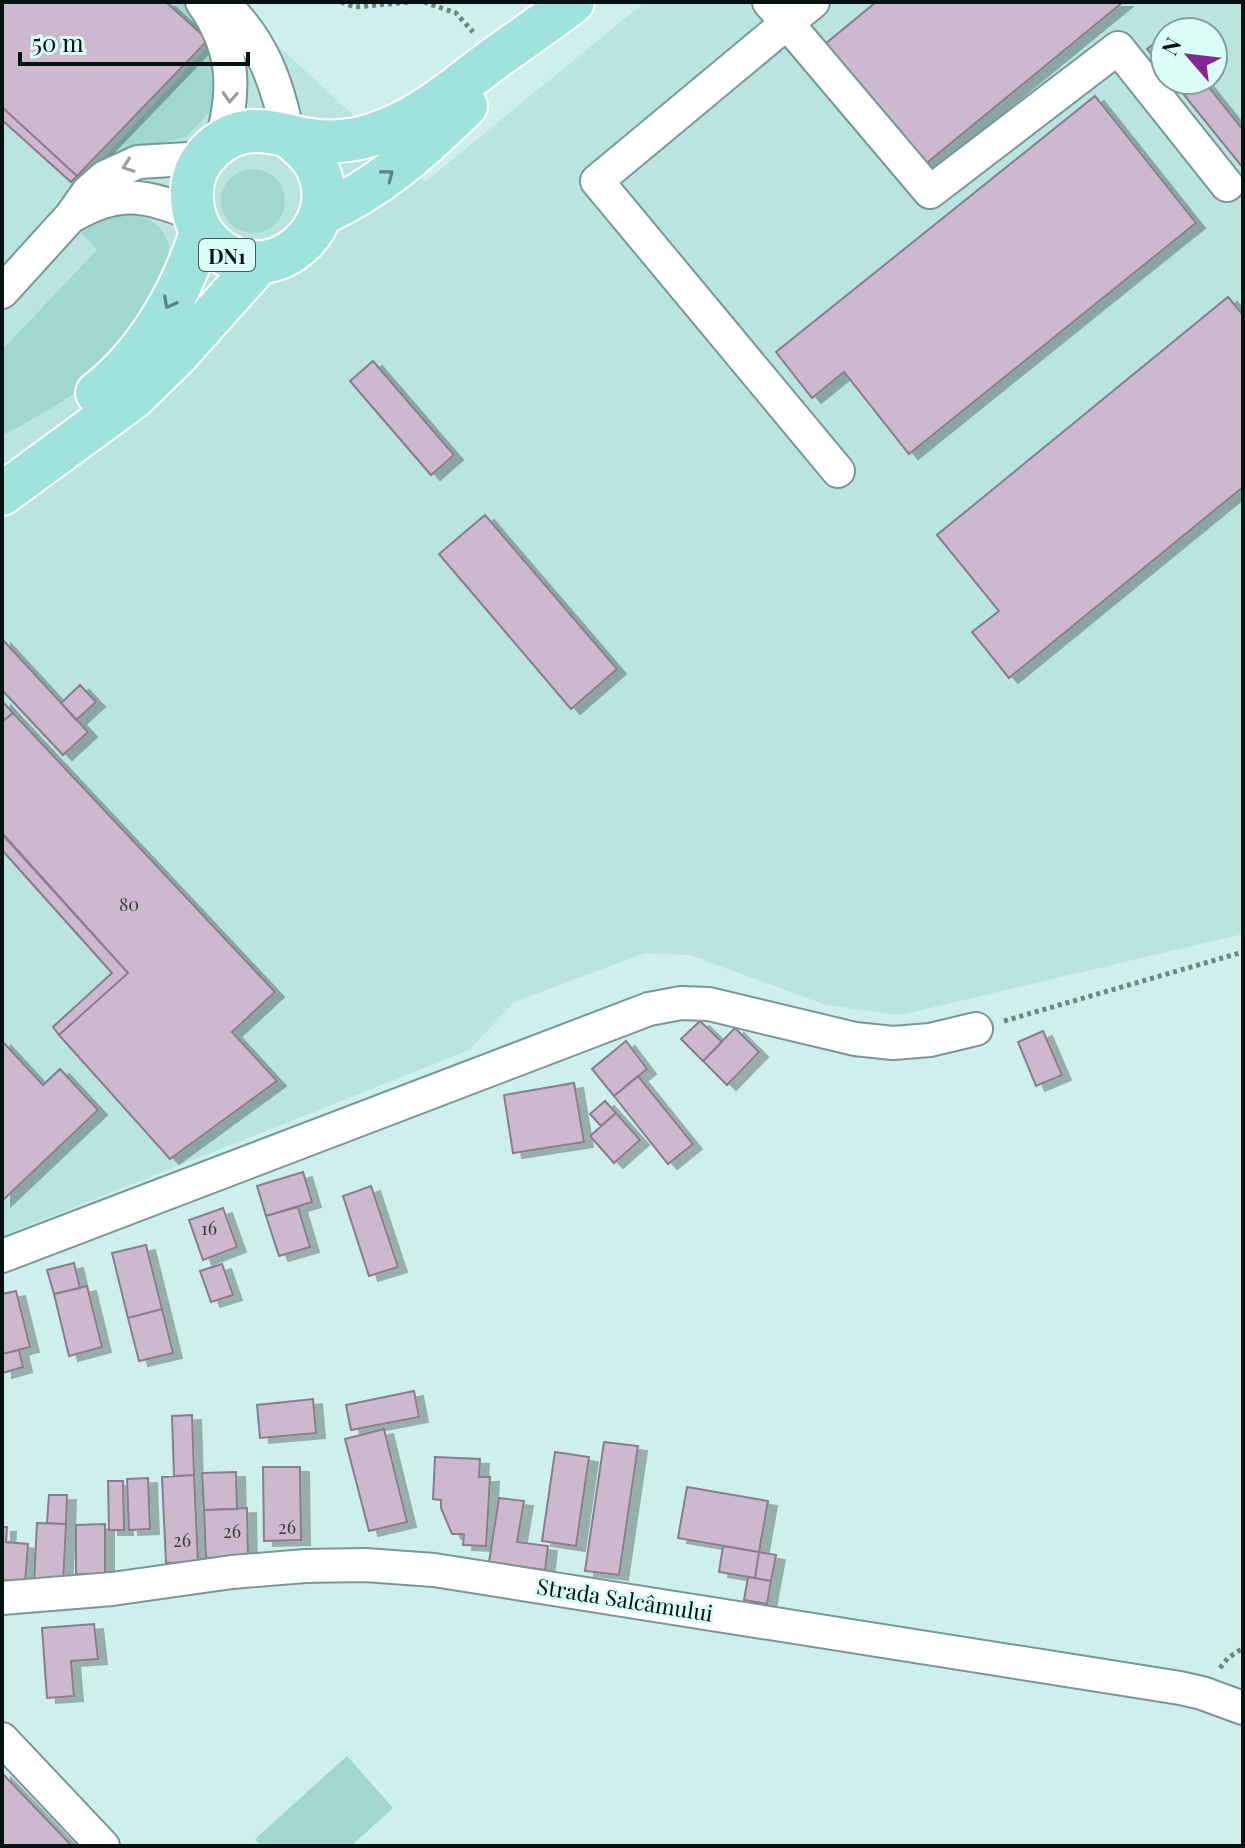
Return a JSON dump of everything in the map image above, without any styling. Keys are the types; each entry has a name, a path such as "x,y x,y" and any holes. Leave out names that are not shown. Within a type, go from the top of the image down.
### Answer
{"main road":[{"name":"DN1","path":"2,494 118,393 132,362 152,333 188,264 198,223 192,186 212,150 236,134 254,130 316,141 337,141 362,139 389,129 425,110 573,2"},
{"name":"DN1","path":"198,223 213,245 226,255 243,261 260,262 283,257 305,242 321,214 350,201 408,160 480,92 535,32"},
{"path":"288,136 303,149 317,170 323,196 321,214"},
{"name":"DN1","path":"2,460 118,393 186,346 260,262"}],"street":[{"path":"2,292 71,216 94,185 127,165 212,150 230,105 230,68 220,33 202,2"},
{"path":"221,2 244,25 263,54 279,95 288,136"},
{"path":"813,2 778,12 597,181 838,471"},
{"path":"778,12 930,192 1118,48 1227,185"},
{"path":"71,216 107,199 134,196 164,202 198,223"},
{"path":"2,1256 649,1009 681,1003 709,1004 855,1039 893,1043 930,1040 976,1029"},
{"name":"Strada Salcâmului","path":"2,1598 112,1589 232,1572 305,1566 365,1565 434,1570 1180,1688 1243,1708"},
{"path":"2,1739 103,1846"}],"path":[{"path":"341,2 355,7 410,2"},
{"path":"424,2 456,13 496,57"},
{"path":"976,1029 1243,952"}],"shaded area":[{"path":"2,2 231,2 425,182 645,2 1243,2 1243,934 900,1015 826,1005 690,955 645,953 514,1002 469,1050 2,1236"}],"green space":[{"path":"166,2 187,2 214,38 216,105 187,136 141,149 94,168 204,51 208,40"},
{"path":"253,169 271,175 279,183 285,201 279,219 271,227 253,233 235,227 227,219 221,201 227,183 235,175"},
{"path":"124,213 151,221 161,229 168,242 163,276 153,297 126,339 98,373 56,405 2,436 2,350 97,250 80,231 96,218"},
{"path":"347,1756 393,1808 351,1846 261,1846 255,1839"}],"building":[{"path":"2,2 166,2 208,40 77,176 2,107"},
{"path":"876,2 1123,2 923,166 824,45"},
{"path":"1095,96 1196,223 909,454 844,372 812,398 776,352"},
{"path":"1185,96 1216,96 1243,130 1243,168"},
{"path":"2,107 77,176 71,182 2,120"},
{"path":"1228,297 1243,315 1243,487 1009,678 972,632 999,611 937,535"},
{"path":"373,361 454,455 431,475 350,381"},
{"path":"485,515 617,669 571,709 439,554"},
{"path":"2,639 88,732 63,755 2,690"},
{"path":"80,685 96,702 76,720 61,703"},
{"path":"2,701 13,713 2,722"},
{"path":"13,713 275,992 232,1032 277,1081 170,1159 59,1035 128,973 2,834 2,722"},
{"path":"2,833 128,973 59,1035 53,1027 112,973 2,850"},
{"path":"700,1021 722,1042 703,1061 681,1039"},
{"path":"735,1028 759,1052 727,1085 703,1061"},
{"path":"1043,1031 1062,1075 1036,1086 1018,1042"},
{"path":"2,1041 43,1085 60,1069 98,1110 2,1201"},
{"path":"626,1041 647,1069 614,1096 592,1069"},
{"path":"638,1076 693,1144 668,1164 614,1096"},
{"path":"574,1083 584,1142 513,1153 504,1095"},
{"path":"605,1101 616,1113 601,1126 590,1114"},
{"path":"616,1113 640,1140 614,1163 590,1136"},
{"path":"303,1172 312,1202 266,1216 257,1186"},
{"path":"371,1186 398,1267 369,1276 343,1196"},
{"path":"298,1207 310,1247 279,1256 266,1216"},
{"path":"223,1208 237,1247 203,1260 189,1220"},
{"path":"146,1245 162,1309 128,1318 112,1253"},
{"path":"74,1263 80,1288 54,1294 47,1270"},
{"path":"222,1264 233,1295 211,1302 200,1271"},
{"path":"87,1286 102,1347 69,1356 54,1294"},
{"path":"16,1291 30,1347 2,1354 2,1294"},
{"path":"162,1309 173,1353 139,1361 128,1318"},
{"path":"19,1350 23,1367 3,1373 2,1354"},
{"path":"414,1391 419,1417 351,1430 346,1405"},
{"path":"313,1399 316,1433 260,1438 257,1405"},
{"path":"192,1415 194,1475 174,1476 172,1416"},
{"path":"384,1429 407,1522 369,1531 345,1439"},
{"path":"604,1442 638,1446 619,1575 585,1571"},
{"path":"555,1452 589,1457 576,1546 542,1541"},
{"path":"435,1457 480,1459 479,1477 490,1477 486,1546 463,1545 464,1534 452,1534 441,1508 441,1500 433,1499"},
{"path":"263,1467 300,1467 301,1540 264,1541"},
{"path":"236,1472 237,1509 204,1510 202,1473"},
{"path":"194,1475 198,1562 166,1563 162,1477"},
{"path":"148,1478 150,1529 129,1530 127,1479"},
{"path":"108,1481 123,1481 124,1530 109,1530"},
{"path":"687,1487 768,1501 759,1552 678,1538"},
{"path":"49,1495 67,1495 66,1524 47,1523"},
{"path":"499,1498 524,1501 517,1542 548,1546 545,1570 489,1562"},
{"path":"247,1508 248,1556 206,1558 204,1510"},
{"path":"37,1523 66,1524 63,1584 34,1583"},
{"path":"105,1524 105,1574 76,1574 76,1525"},
{"path":"2,1527 7,1527 6,1542 28,1544 25,1582 2,1580"},
{"path":"723,1546 759,1552 755,1578 719,1572"},
{"path":"759,1552 776,1555 771,1581 755,1578"},
{"path":"748,1577 771,1581 767,1604 744,1600"},
{"path":"94,1624 98,1659 71,1661 74,1696 47,1698 42,1628"},
{"path":"2,1773 72,1846 2,1846"}]}
